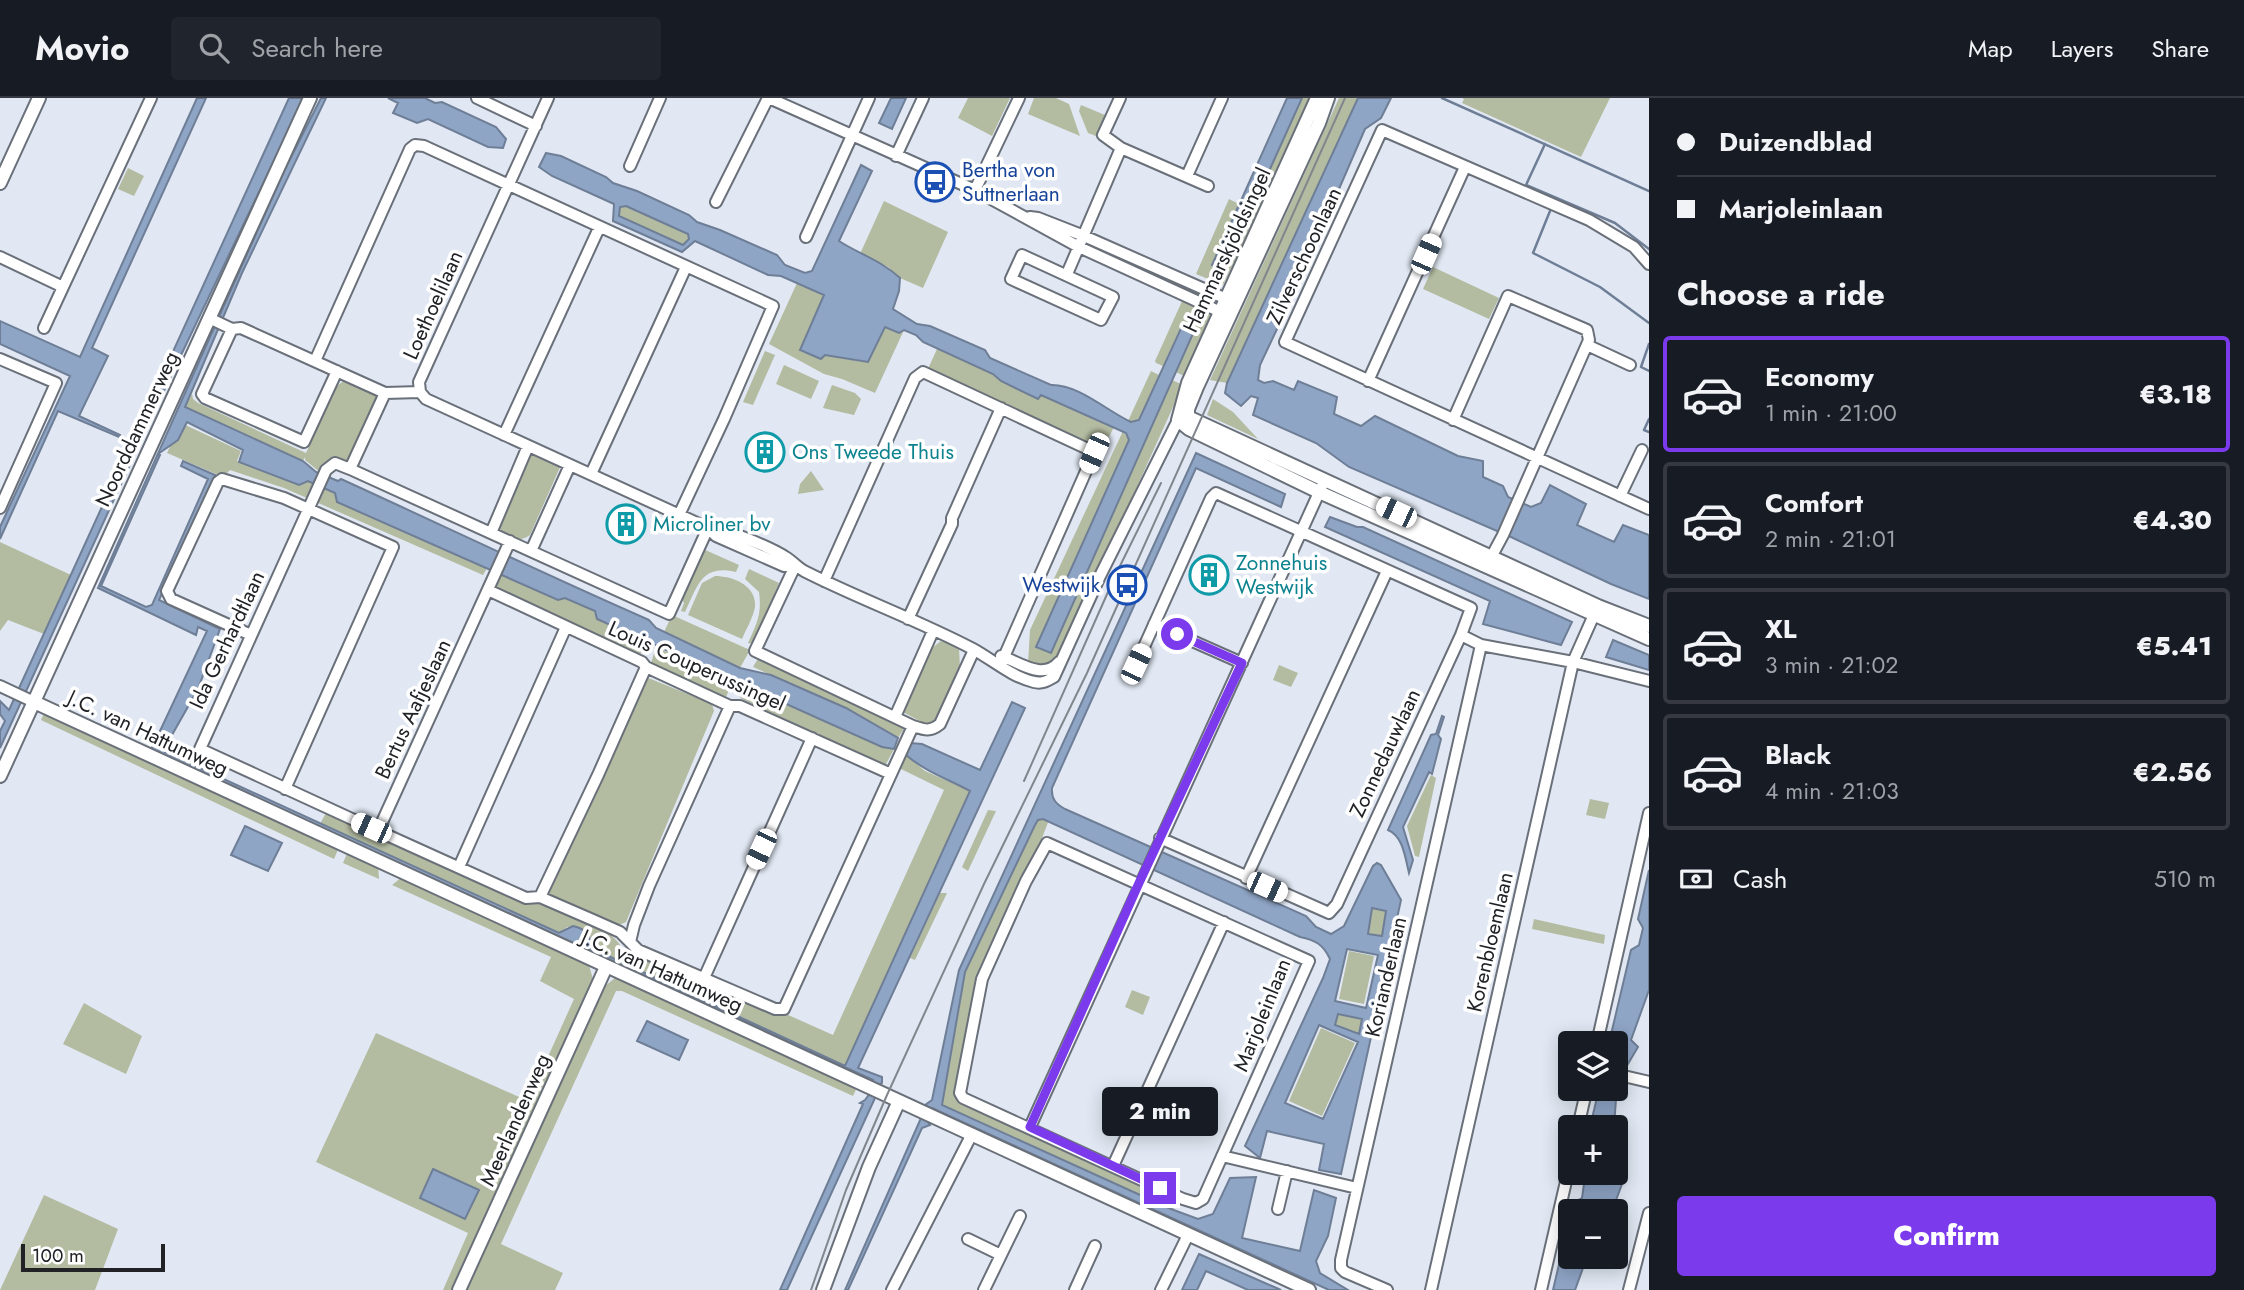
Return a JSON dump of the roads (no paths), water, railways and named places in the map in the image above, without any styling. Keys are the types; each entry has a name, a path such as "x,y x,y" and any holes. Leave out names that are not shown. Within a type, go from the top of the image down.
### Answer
{"street":[{"path":"0,183 39,98"},
{"path":"44,328 151,98"},
{"name":"Noorddammerweg","path":"0,776 29,700 220,324 310,98"},
{"path":"477,98 536,126"},
{"name":"Loethoelilaan","path":"548,98 419,382 420,392 426,399 679,514 708,528 716,536 784,566 795,566 1002,662 1034,682 1046,682 1054,677 1100,576 1183,419"},
{"path":"630,166 660,98"},
{"path":"716,202 769,98 975,190 1079,247 1225,314"},
{"path":"806,237 869,98"},
{"path":"896,156 923,98"},
{"path":"975,190 1019,98"},
{"path":"1120,98 1104,135 1121,148 1208,186"},
{"path":"1187,176 1222,98"},
{"name":"Hammarskjöldsingel","path":"1231,301 1317,98"},
{"name":"Hammarskjöldsingel","path":"1183,419 1225,314 1319,123 1328,98"},
{"name":"Zilverschoonlaan","path":"1649,264 1634,247 1589,220 1382,130 1285,342 1649,509"},
{"path":"315,360 410,149 415,145 424,146 773,306 679,514"},
{"path":"1067,274 1121,148"},
{"path":"1368,381 1465,167"},
{"path":"1027,217 1038,218 1084,236 1231,301"},
{"path":"504,435 599,228"},
{"path":"1022,255 1067,274 1113,297 1101,320 1011,279 1022,255"},
{"path":"0,257 63,287"},
{"path":"591,474 686,267"},
{"path":"1453,420 1508,296 1587,330 1587,345 1489,561"},
{"path":"337,371 304,442 205,398 202,394 220,324 241,328 315,360 385,393 420,392"},
{"path":"1587,345 1630,365"},
{"path":"0,359 56,383 0,508"},
{"path":"824,581 915,378 922,372 1094,453 1002,662"},
{"path":"385,393 350,469 491,533 508,546 531,551 669,614 708,528"},
{"path":"908,619 1001,408"},
{"path":"1183,419 1322,486 1627,624 1649,639"},
{"path":"491,533 528,446"},
{"path":"1620,496 1642,450"},
{"name":"Ida Gerhardtlaan","path":"350,469 335,463 326,470 200,749 378,831"},
{"path":"531,551 570,465"},
{"path":"251,635 171,599 167,592 222,478 309,509 393,547 285,789"},
{"path":"1030,1127 1141,878 1322,486"},
{"name":"Zonnedauwlaan","path":"1154,624 1211,498 1216,493 1471,608 1337,904 1329,913 1158,841"},
{"name":"Bertus Aafjeslaan","path":"378,831 508,546"},
{"path":"795,566 755,651 913,726 927,731 940,724 974,650"},
{"path":"1246,877 1387,571"},
{"name":"Louis Couperussingel","path":"488,590 730,706 740,706 891,774"},
{"name":"Korenbloemlaan","path":"1431,1290 1573,662 1596,611"},
{"path":"1134,669 1154,624 1242,663"},
{"path":"1627,624 1649,626"},
{"path":"459,867 566,627"},
{"path":"895,717 933,631"},
{"path":"1461,635 1481,645 1573,662 1649,681"},
{"name":"Korianderlaan","path":"1387,1290 1342,1268 1341,1260 1481,645"},
{"path":"540,897 646,667"},
{"name":"J.C. van Hattumweg","path":"0,686 1309,1290"},
{"path":"630,942 649,886 730,706"},
{"path":"378,831 526,898 540,897 620,932 638,950 775,1009 784,1009 913,726"},
{"path":"704,978 812,738"},
{"path":"1600,1031 1649,814"},
{"name":"Marjoleinlaan","path":"1047,843 1141,878 1224,922 1309,961 1203,1199 1196,1203 963,1098 960,1093 982,979 1025,884 1047,843"},
{"path":"1113,1166 1224,922"},
{"name":"Meerlandenweg","path":"459,1290 606,967"},
{"path":"1628,1077 1649,1082"},
{"path":"823,1290 869,1167 899,1101"},
{"path":"892,1290 972,1134"},
{"path":"1222,1156 1357,1188"},
{"path":"1278,1209 1287,1171"},
{"path":"1541,1290 1565,1185"},
{"path":"1629,1290 1649,1213"},
{"path":"984,1290 1020,1216"},
{"path":"1161,1290 1188,1235"},
{"path":"968,1239 1001,1255"},
{"path":"1075,1290 1096,1246"}],"water":[{"path":"197,98 206,98 92,348 108,356 79,416 120,435 119,437 58,411 0,539 0,527 70,376 0,344 0,321 80,357"},
{"path":"289,98 304,98 160,399 0,748 0,731 5,721 0,714 0,701 9,710"},
{"path":"321,98 326,98 242,273 185,407 303,461 316,472 338,481 341,479 649,620 656,628 740,668 771,675 846,708 898,738 894,749 882,747 597,619 595,611 565,598 558,600 337,502 335,493 308,481 299,485 239,462 243,450 187,422 178,440 158,454 160,455 101,586 146,607 152,605 208,479 181,466 183,461 215,475 159,600 220,629 198,689 165,752 559,933 573,926 581,929 589,936 591,948 845,1066 970,791 929,771 906,755 911,743 922,744 980,770 1012,702 1025,708 858,1068 882,1077 882,1083 873,1083 873,1080 151,750 207,631 198,627 196,635 98,588 285,169"},
{"path":"388,98 425,98 435,103 442,102 496,127 506,139 503,148 488,147 428,119 417,123 393,113 398,103"},
{"path":"891,98 906,98 892,129 879,123"},
{"path":"1287,98 1302,98 1224,271 1212,265"},
{"path":"1358,98 1391,98 1381,118 1365,129 1326,219 1319,229 1318,242 1260,365 1258,380 1264,383 1273,381 1294,390 1298,381 1337,397 1334,414 1361,426 1375,416 1458,456 1483,461 1483,477 1503,486 1508,497 1531,507 1541,503 1550,485 1586,504 1577,525 1614,542 1623,525 1649,535 1649,599 1349,467 1316,443 1253,415 1258,398 1251,396 1241,406 1225,393 1227,383"},
{"path":"546,153 561,156 613,183 689,215 697,222 777,255 785,265 805,273 812,271 861,165 872,171 839,241 878,262 900,278 893,309 917,324 930,326 985,350 990,358 1051,385 1082,393 1131,422 1139,420 1183,324 1195,329 1051,653 1036,647 1129,440 1126,433 1041,395 1038,399 904,330 899,333 885,327 868,362 825,355 821,359 800,350 824,295 781,276 768,275 695,241 682,252 613,221 614,204 552,176 539,167","holes":["626,206 688,234 689,239 683,245 619,216 620,207"]},
{"path":"1196,453 1285,494 1281,507 1196,468 1052,788 1052,795 1065,809 1306,916 1316,927 1331,934 1344,926 1373,866 1377,863 1381,865 1401,900 1341,1174 1319,1170 1324,1144 1267,1131 1260,1158 1245,1146 1323,978 1330,959 1321,946 1043,819 1038,820 1035,825 965,972 942,1105 1198,1219 1213,1214 1230,1178 1256,1177 1242,1238 1300,1251 1314,1190 1336,1198 1328,1236 1316,1261 1320,1273 1348,1290 1329,1290 932,1108 925,1108 932,1100 959,970","holes":["1372,908 1386,911 1382,936 1368,934","1347,949 1378,955 1366,1008 1335,1001","1338,1014 1362,1019 1359,1034 1335,1025","1319,1025 1358,1042 1323,1119 1285,1103"]},
{"path":"1330,517 1363,527 1572,622 1561,645 1483,624 1490,601 1325,527"},
{"path":"1613,640 1649,655 1649,670 1606,657"},
{"path":"1442,716 1444,717 1438,735 1441,739 1432,774 1429,772 1403,827 1413,860 1409,873 1400,842 1388,830 1431,735 1436,734"},
{"path":"245,826 282,843 268,871 231,855"},
{"path":"1649,870 1649,990 1631,1040 1638,1047 1628,1064 1628,1031 1612,1031 1631,950 1639,945 1643,928 1638,919"},
{"path":"647,1021 688,1040 679,1060 637,1041"},
{"path":"871,1092 875,1093 875,1098 787,1290 780,1290 863,1104 860,1103"},
{"path":"1596,1101 1616,1101 1615,1115 1593,1115"},
{"path":"921,1118 925,1118 930,1125 922,1128 848,1290 845,1290"},
{"path":"433,1169 479,1190 465,1219 420,1198"},
{"path":"1584,1185 1622,1185 1616,1199 1582,1198"},
{"path":"1199,1254 1281,1290 1248,1290 1206,1271 1197,1290 1182,1290"},
{"path":"1558,1269 1583,1269 1575,1290 1553,1290"}],"waterway":[{"path":"1442,98 1649,191"},
{"path":"1545,144 1526,185 1615,223 1649,249"},
{"path":"1550,211 1533,253 1600,287 1649,323"},
{"path":"1649,344 1641,367 1649,371"},
{"path":"1649,419 1644,430 1649,432"}],"tram line":[{"path":"811,1290 846,1190 887,1095 984,884 1087,673 1345,98"},
{"path":"1024,781 1116,574 1161,483"}],"place":[{"name":"Bertha von Suttnerlaan","path":"935,182"},
{"name":"Ons Tweede Thuis","path":"765,452"},
{"name":"Microliner bv","path":"626,524"},
{"name":"Zonnehuis Westwijk","path":"1209,575"},
{"name":"Westwijk","path":"1127,585"}]}
